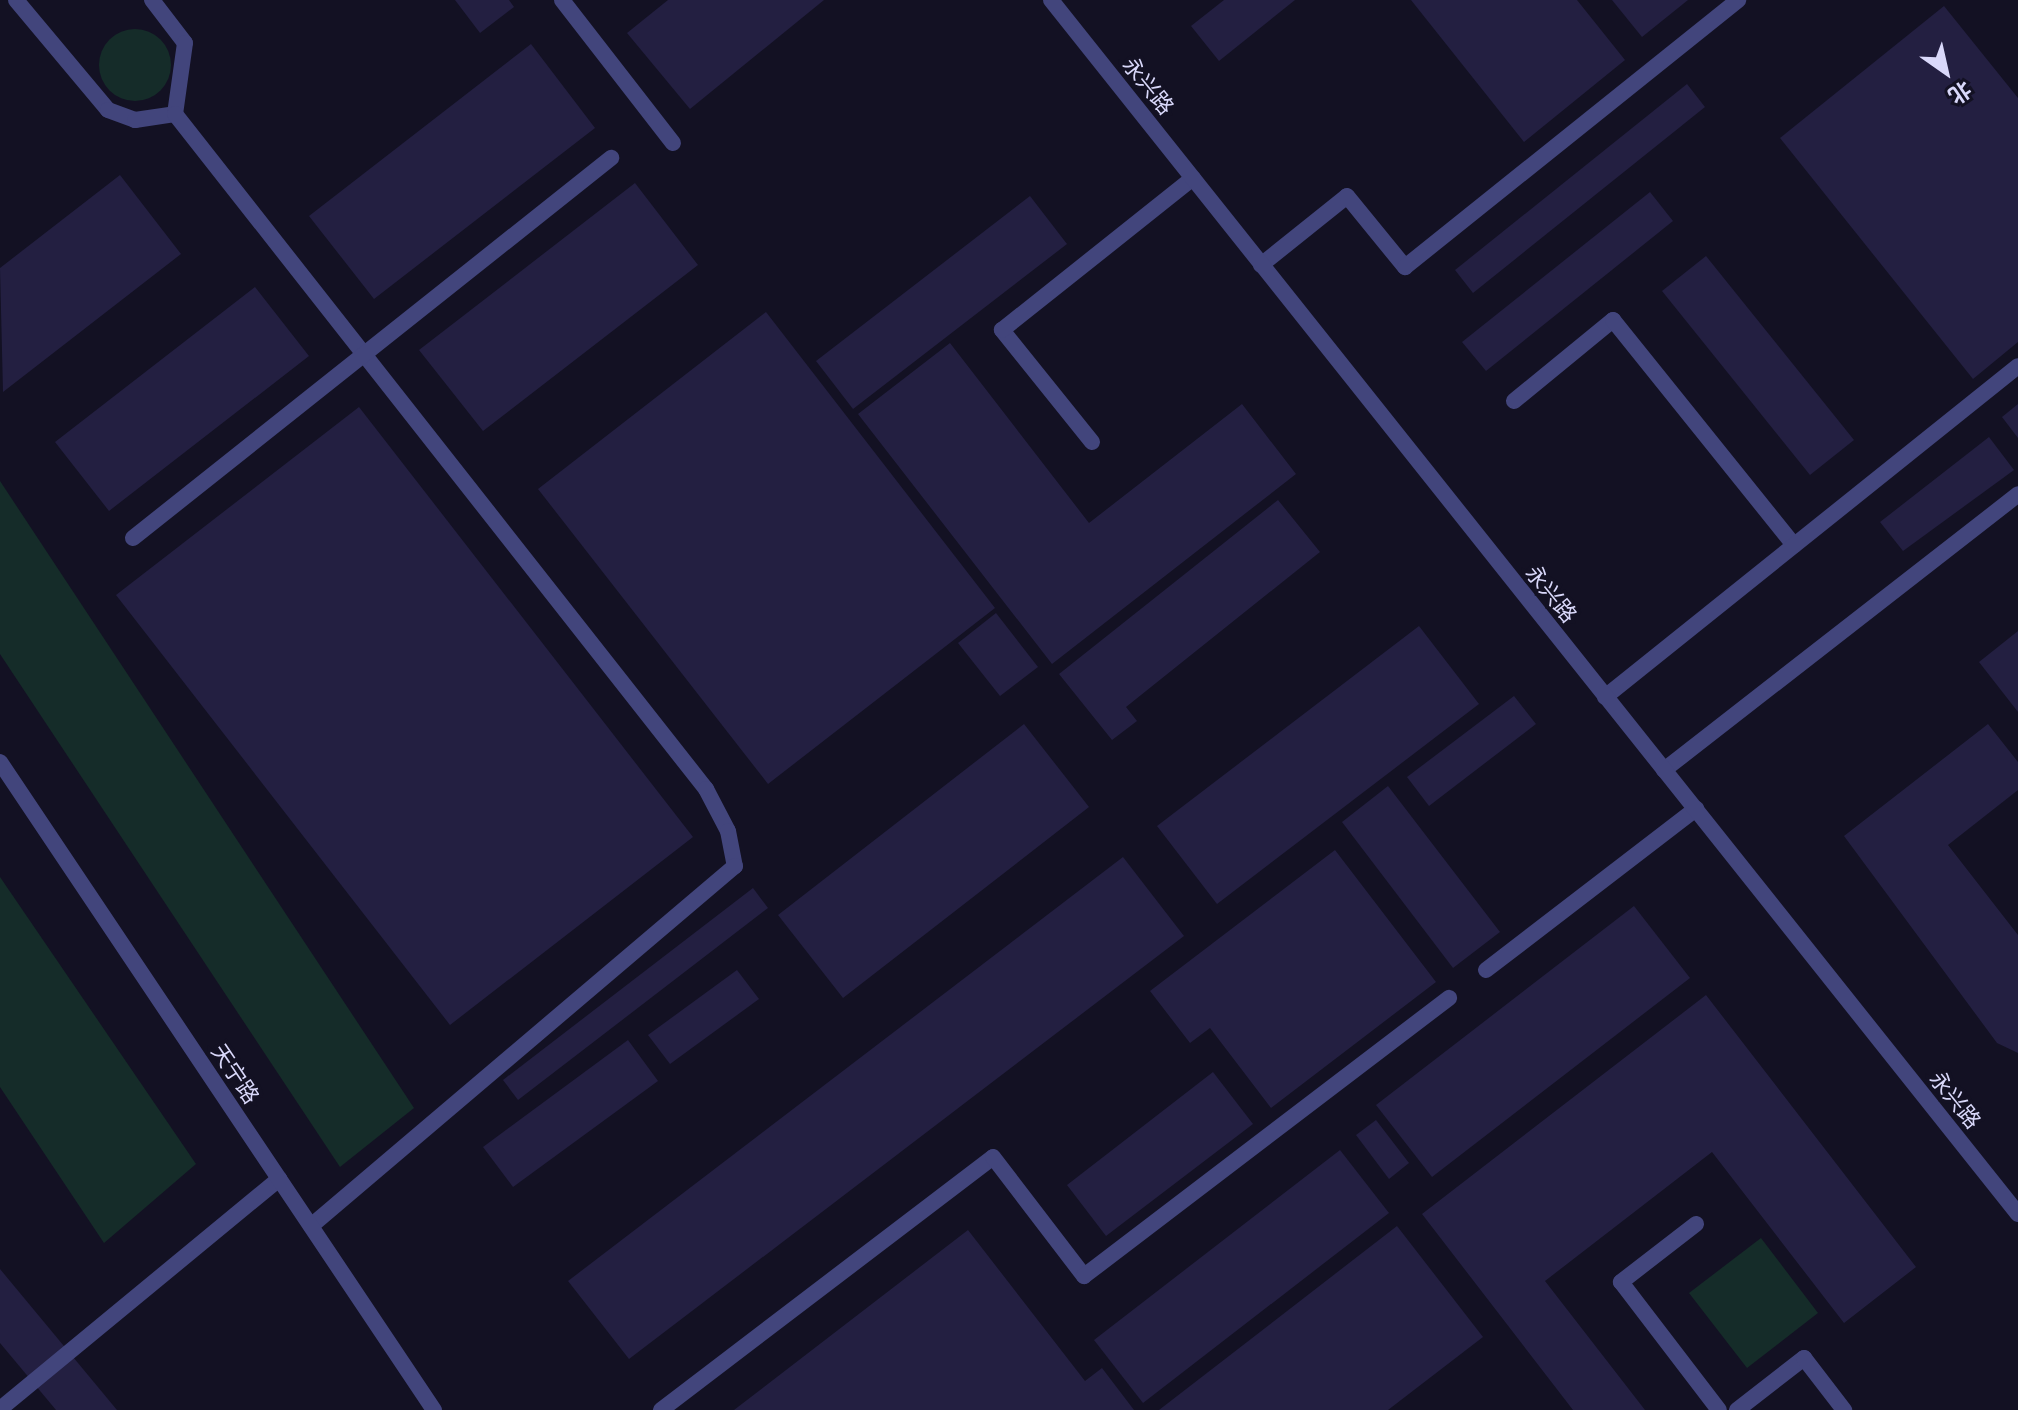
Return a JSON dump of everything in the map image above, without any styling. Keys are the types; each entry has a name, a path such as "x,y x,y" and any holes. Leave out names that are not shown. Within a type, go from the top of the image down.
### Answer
{"street":[{"path":"16,0 108,110 135,120 175,114"},
{"path":"152,0 185,43 175,114 706,789 728,831 735,866 311,1226"},
{"path":"562,0 673,143"},
{"name":"永兴路","path":"1051,0 2018,1214"},
{"path":"1261,265 1347,196 1405,267 1738,0"},
{"path":"133,538 611,158"},
{"path":"1092,442 1002,330 1193,178"},
{"path":"1514,401 1613,320 1794,545"},
{"path":"1605,697 2018,366"},
{"path":"1664,770 2018,494"},
{"name":"天宁路","path":"0,762 434,1410"},
{"path":"1486,970 1696,809"},
{"path":"661,1410 993,1157 1084,1276 1449,998"},
{"path":"0,1409 279,1179"},
{"path":"1696,1224 1621,1282 1719,1410"},
{"path":"1737,1410 1804,1358 1844,1410"}],"green space":[{"path":"135,29 161,39 171,65 161,91 135,101 109,91 99,65 109,39"},
{"path":"0,481 414,1108 340,1167 0,654"},
{"path":"0,877 196,1164 104,1243 0,1087"},
{"path":"1761,1238 1818,1313 1747,1368 1689,1293"}],"building":[{"path":"455,0 509,0 514,7 480,33"},
{"path":"668,0 824,0 690,109 627,33"},
{"path":"1224,0 1295,0 1219,61 1191,26"},
{"path":"1411,0 1577,0 1625,60 1524,142"},
{"path":"1612,0 1688,0 1642,37"},
{"path":"1944,6 2018,98 2018,342 1973,379 1780,138"},
{"path":"531,44 595,128 374,299 309,216"},
{"path":"1687,84 1705,107 1473,293 1455,270"},
{"path":"120,175 181,254 3,392 0,268"},
{"path":"635,183 698,265 483,431 419,350"},
{"path":"1650,192 1673,221 1486,371 1462,342"},
{"path":"1030,196 1067,244 853,409 816,361"},
{"path":"1706,256 1854,440 1810,475 1662,291"},
{"path":"255,287 309,356 109,511 55,442"},
{"path":"766,312 995,608 768,784 538,489"},
{"path":"950,343 1089,523 1242,404 1296,474 1052,664 858,414"},
{"path":"2018,404 2018,438 2002,417"},
{"path":"359,407 693,837 450,1025 116,595"},
{"path":"1989,437 2014,470 1903,551 1880,522"},
{"path":"1278,500 1320,552 1126,707 1137,721 1112,740 1059,674"},
{"path":"996,613 1038,667 1000,696 958,643"},
{"path":"1419,626 1479,704 1217,904 1157,826"},
{"path":"2018,631 2018,712 1979,662"},
{"path":"1514,696 1536,724 1429,806 1407,777"},
{"path":"1024,724 1089,807 843,998 778,915"},
{"path":"1988,724 2018,762 2018,790 1948,845 2018,935 2018,1053 1997,1043 1844,836"},
{"path":"1388,786 1500,932 1453,968 1342,822"},
{"path":"1335,850 1436,982 1271,1108 1210,1028 1190,1043 1150,991"},
{"path":"1123,857 1184,936 629,1359 568,1281"},
{"path":"753,888 768,908 518,1100 503,1080"},
{"path":"1634,906 1690,978 1432,1177 1376,1105"},
{"path":"737,970 759,999 670,1064 648,1035"},
{"path":"1706,995 1916,1267 1844,1323 1712,1152 1545,1281 1645,1410 1573,1410 1422,1214"},
{"path":"628,1040 658,1081 513,1187 483,1147"},
{"path":"1213,1072 1253,1124 1106,1236 1067,1185"},
{"path":"1376,1120 1409,1163 1389,1179 1356,1135"},
{"path":"1340,1150 1389,1213 1143,1403 1094,1340"},
{"path":"1397,1226 1483,1337 1388,1410 1159,1410"},
{"path":"968,1230 1085,1381 1102,1368 1134,1410 734,1410"},
{"path":"0,1269 117,1410 56,1410 0,1343"}]}
